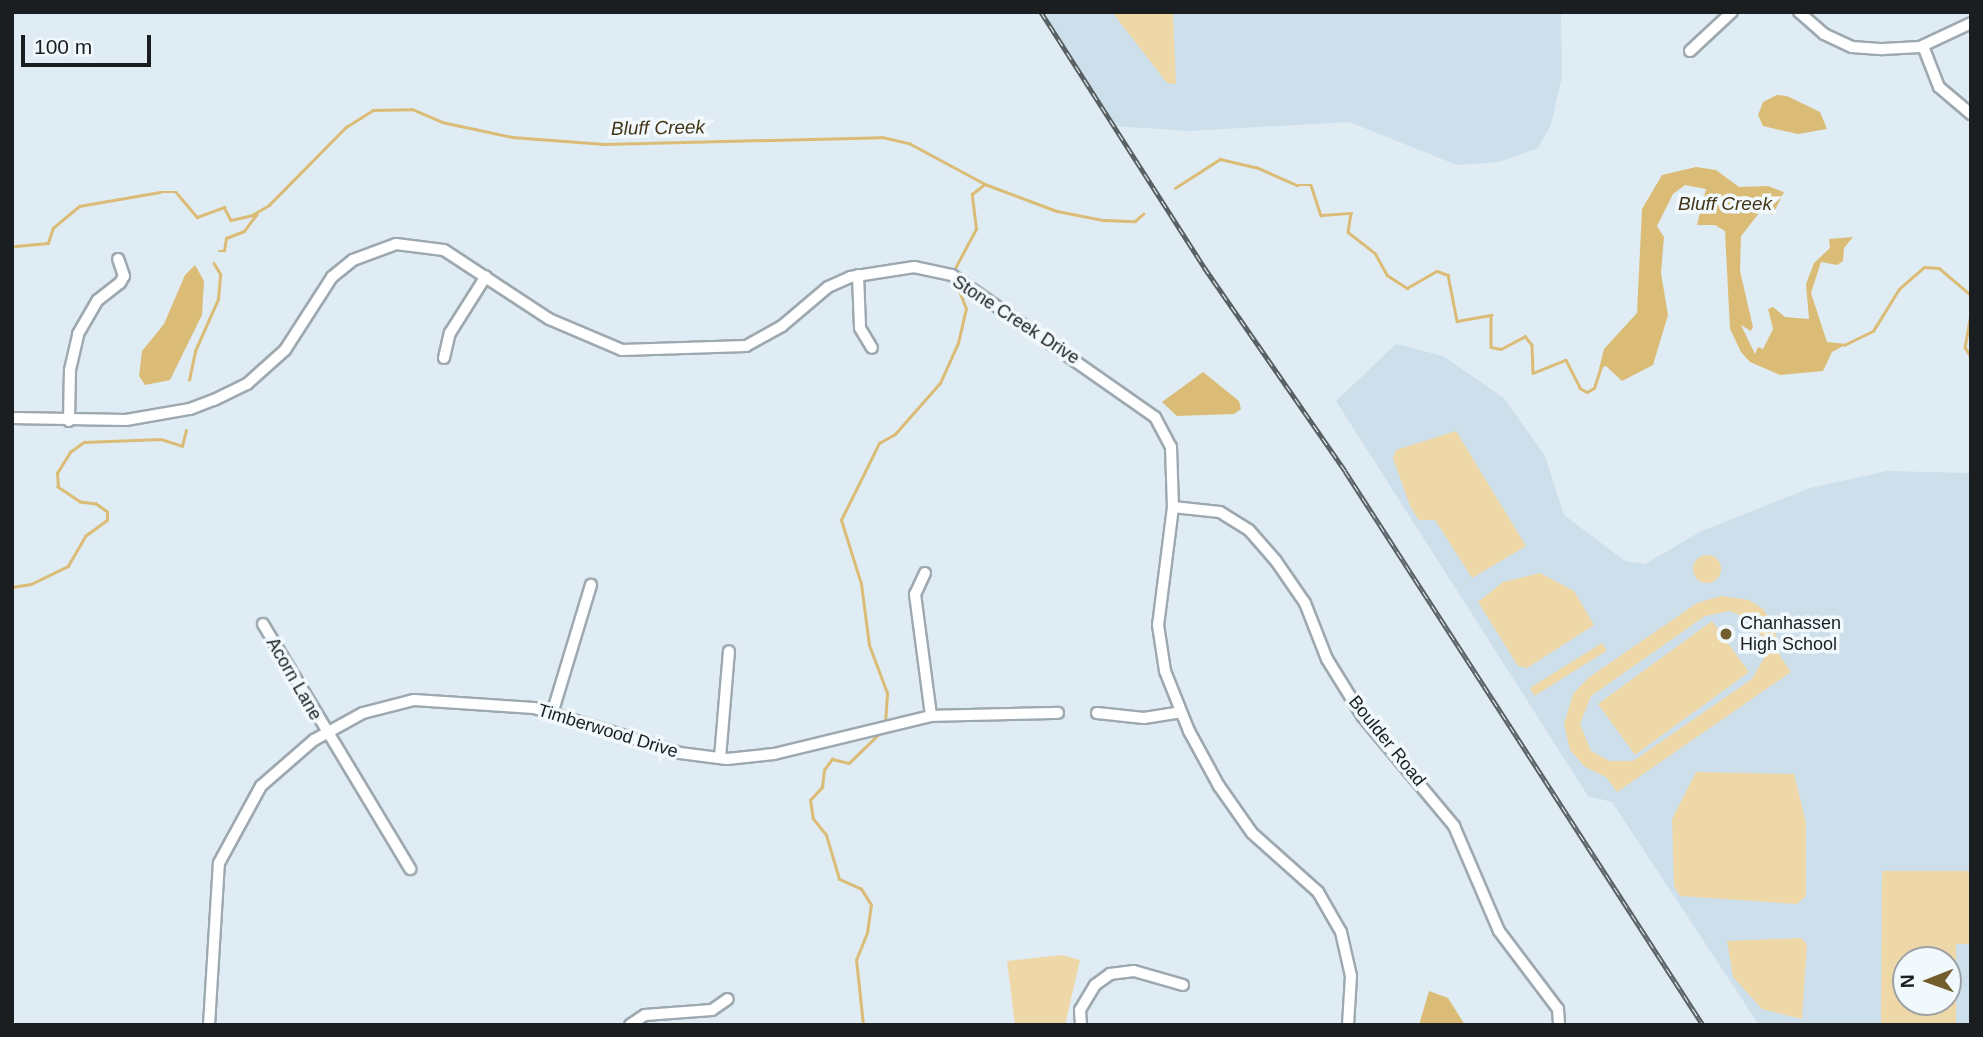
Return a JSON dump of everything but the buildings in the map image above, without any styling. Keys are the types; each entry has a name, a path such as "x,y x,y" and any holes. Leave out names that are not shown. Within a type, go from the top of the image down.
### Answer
{"street":[{"path":"1690,51 1732,12"},
{"path":"1799,12 1824,34 1852,47 1923,46 1971,23"},
{"path":"1923,46 1939,87 1971,114"},
{"name":"Stone Creek Drive","path":"12,418 126,420 190,409 247,384 285,350 332,277 373,250 421,244 444,250 549,319 622,350 746,346 782,326 828,286 858,275 914,267 952,275 1113,384 1155,417 1171,447 1173,507 1158,625 1165,671 1181,712 1219,786 1252,833 1318,892 1342,932 1351,976 1348,1025"},
{"path":"69,421 70,370 86,314 120,284 124,276 118,259"},
{"path":"858,275 860,328 872,348"},
{"path":"444,358 450,334 486,276"},
{"name":"Boulder Road","path":"1173,507 1220,512 1249,530 1276,561 1305,603 1327,659 1363,717 1454,826 1499,931 1558,1009 1559,1025"},
{"path":"925,573 915,594 930,716"},
{"path":"552,714 591,585"},
{"name":"Acorn Lane","path":"262,624 410,869"},
{"path":"720,758 729,651"},
{"name":"Timberwood Drive","path":"209,1025 219,863 261,786 326,733 363,713 414,700 459,700 552,714 680,753 720,758 774,754 930,716 1058,713"},
{"path":"1097,713 1144,718 1181,712"},
{"path":"1081,1025 1085,1002 1095,985 1110,974 1134,971 1183,985"},
{"path":"630,1025 645,1015 712,1010 728,999"}],"shaded area":[{"path":"1041,12 1561,12 1562,77 1551,124 1538,148 1499,162 1457,165 1349,122 1190,131 1114,126"},
{"path":"1112,12 1173,12 1176,84 1167,83"},
{"name":"Chanhassen High School","path":"1396,344 1443,356 1504,398 1545,456 1564,515 1625,561 1645,564 1700,532 1810,488 1887,471 1971,473 1971,1025 1759,1025 1612,802 1588,796 1336,401"},
{"path":"1456,431 1526,546 1472,578 1435,520 1419,520 1410,506 1393,458 1396,450"},
{"path":"1707,555 1717,559 1721,569 1717,579 1707,583 1697,579 1693,569 1697,559"},
{"path":"1540,573 1574,591 1594,625 1527,668 1518,666 1478,602 1503,582"},
{"path":"1721,596 1749,600 1763,609 1774,624 1780,656 1791,672 1617,792 1606,777 1585,767 1570,750 1564,724 1573,694 1588,678 1697,603","holes":["1730,611 1750,620 1763,638 1764,658 1752,679 1633,761 1610,761 1591,751 1580,724 1591,696 1705,616"]},
{"path":"1712,621 1749,672 1635,755 1598,704"},
{"path":"1602,643 1607,651 1535,696 1530,688"},
{"path":"1696,772 1794,774 1806,823 1806,896 1797,904 1680,896 1674,886 1672,819"},
{"path":"1882,871 1971,871 1971,944 1892,946 1892,1016 1956,1016 1956,1025 1881,1025"},
{"path":"1801,938 1807,944 1802,1019 1762,1009 1733,977 1727,941"},
{"path":"1062,955 1080,960 1065,1025 1015,1025 1007,961"}],"water":[{"path":"1777,95 1787,96 1820,112 1827,129 1798,134 1763,126 1758,115 1763,102"},
{"path":"1696,167 1716,170 1739,187 1768,186 1784,192 1773,214 1760,212 1741,236 1740,271 1753,327 1751,331 1741,325 1755,354 1758,347 1763,349 1773,329 1768,309 1773,307 1785,317 1809,319 1806,284 1814,263 1830,248 1829,239 1853,237 1844,248 1843,261 1837,265 1821,262 1811,293 1827,342 1847,344 1832,352 1823,371 1780,375 1750,362 1741,352 1730,329 1725,231 1715,225 1697,225 1706,189 1685,185 1673,194 1657,226 1664,237 1661,273 1668,315 1653,365 1622,381 1606,366 1599,369 1604,349 1637,313 1642,209 1662,175"},
{"path":"195,265 204,281 202,315 170,380 145,385 139,376 142,351 164,324 185,275"},
{"path":"1203,372 1239,401 1241,409 1234,414 1177,416 1162,402"},
{"path":"1429,991 1448,998 1465,1025 1419,1025"}],"waterway":[{"name":"Bluff Creek","path":"15,246 48,243 53,228 79,206 160,192 176,192 197,217 224,207 231,220 252,215 269,205 346,127 373,110 412,109 442,122 512,137 604,144 882,137 909,143 985,184 1057,211 1103,220 1135,221 1143,214"},
{"name":"Bluff Creek","path":"1175,188 1220,159 1256,167 1297,185 1311,185 1321,215 1351,213 1348,232 1375,253 1387,275 1407,288 1437,271 1448,275 1457,321 1491,315 1491,347 1501,349 1525,336 1532,345 1533,373 1566,360 1580,388 1587,392 1594,388 1601,366"},
{"path":"953,272 976,229 972,194 985,184"},
{"name":"Bluff Creek","path":"219,251 224,251 226,238 244,231 257,214"},
{"name":"Bluff Creek","path":"189,380 195,351 218,299 220,274 214,264"},
{"name":"Bluff Creek","path":"1844,345 1873,331 1899,289 1924,267 1939,268 1971,295"},
{"path":"885,723 887,693 869,645 861,584 841,520 879,443 895,434 940,383 958,343 966,309 957,285"},
{"name":"Bluff Creek","path":"1971,314 1965,347 1971,357"},
{"name":"Bluff Creek","path":"12,587 31,584 68,566 85,536 107,520 107,512 96,504 80,502 58,487 57,473 70,452 84,442 161,439 182,446 186,430"},
{"path":"863,1025 856,960 867,933 871,905 861,889 839,879 826,835 813,819 810,800 822,787 824,770 832,759 849,763 884,729"}],"railway":[{"path":"1041,12 1204,267 1345,471 1703,1025"}],"place":[{"name":"Chanhassen High School","path":"1726,634"}]}
